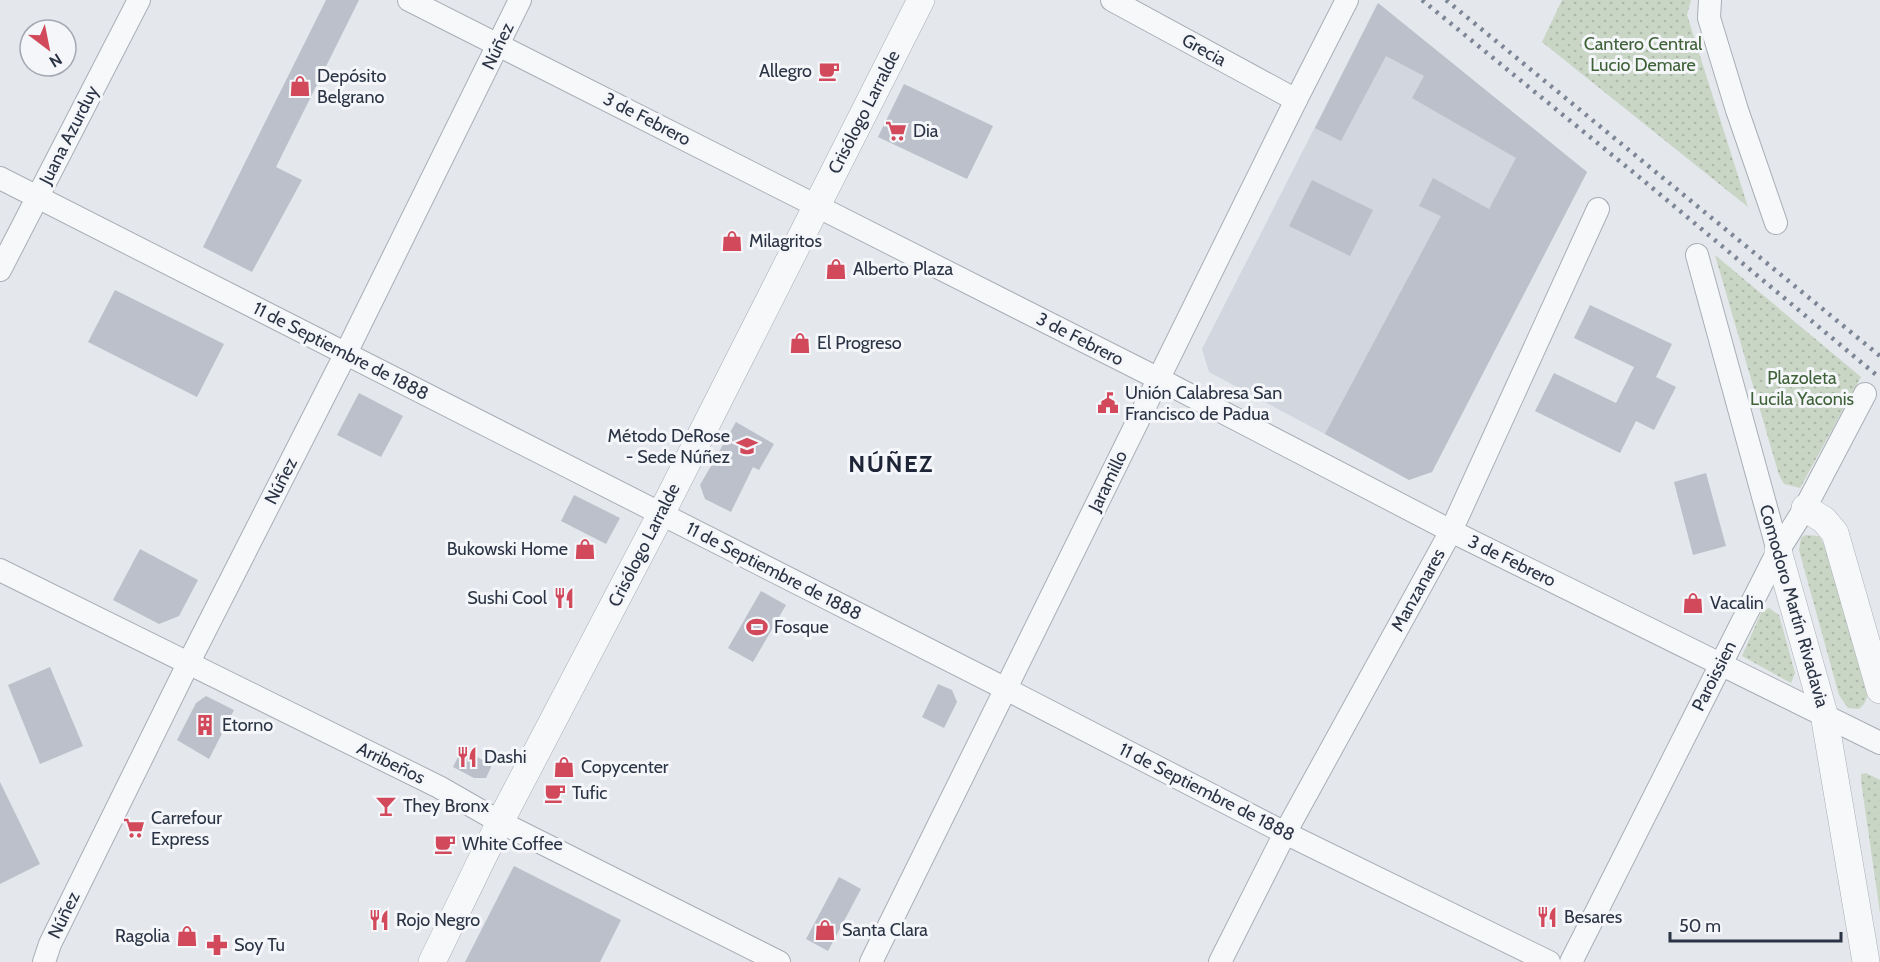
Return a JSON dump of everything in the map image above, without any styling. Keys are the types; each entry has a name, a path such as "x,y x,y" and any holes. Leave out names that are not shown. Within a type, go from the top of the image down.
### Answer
{"street":[{"name":"Juana Azurduy","path":"0,270 139,0"},
{"name":"3 de Febrero","path":"409,0 1159,379 1451,531 1880,742"},
{"name":"Núñez","path":"44,962 50,944 188,664 346,353 520,0"},
{"name":"Crisólogo Larralde","path":"432,962 500,822 661,514 921,0"},
{"name":"Grecia","path":"1112,0 1296,99"},
{"name":"Jaramillo","path":"871,962 1296,99 1347,0"},
{"path":"1710,0 1709,18 1737,110 1776,223"},
{"name":"11 de Septiembre de 1888","path":"0,178 1285,833 1549,962"},
{"name":"Manzanares","path":"1220,962 1285,833 1451,531 1598,209"},
{"name":"Comodoro Martín Rivadavia","path":"1697,255 1824,714 1866,962"},
{"name":"Paroissien","path":"1571,962 1778,551 1805,508 1865,394"},
{"name":"Comodoro Martín Rivadavia","path":"1805,508 1824,520 1834,533 1880,690"},
{"name":"Arribeños","path":"0,570 440,787 500,822 779,962"}],"shaded area":[{"path":"1378,3 1587,172 1432,472 1409,479 1209,372 1202,349"}],"green space":[{"name":"Cantero Central Lucio Demare","path":"1562,0 1691,0 1687,15 1748,207 1542,42"},
{"name":"Plazoleta Lucila Yaconis","path":"1715,255 1861,377 1800,488 1784,484 1779,475"},
{"path":"1805,535 1819,536 1824,545 1869,693 1859,709 1848,708 1839,695 1799,550 1801,538"},
{"path":"1769,608 1779,615 1795,673 1791,683 1742,656 1762,611"},
{"path":"1866,773 1880,780 1880,913 1861,781 1861,774"}],"building":[{"name":"Depósito Belgrano","path":"326,0 359,0 276,167 302,180 252,272 203,247"},
{"path":"1378,3 1587,172 1432,472 1409,480 1325,434 1441,216 1419,206 1433,178 1489,209 1516,158 1412,98 1424,76 1386,56 1341,141 1315,128"},
{"path":"904,84 993,126 967,179 878,137"},
{"path":"1312,180 1373,210 1350,256 1289,226"},
{"path":"115,290 224,344 197,397 88,342"},
{"path":"1590,305 1672,344 1656,377 1676,387 1654,430 1636,421 1620,453 1535,411 1554,373 1616,403 1634,367 1574,338"},
{"path":"359,393 403,416 381,457 337,435"},
{"path":"736,422 774,444 759,470 753,467 731,512 705,499 700,485"},
{"path":"1706,473 1726,546 1693,555 1674,482"},
{"path":"574,495 620,518 606,544 561,521"},
{"path":"140,549 198,580 179,616 159,624 113,600"},
{"name":"Fosque","path":"761,591 786,605 753,662 728,648"},
{"path":"50,667 83,746 40,764 8,685"},
{"path":"938,684 952,690 957,702 944,728 922,717"},
{"name":"Etorno","path":"206,696 234,710 209,759 177,740 196,703"},
{"name":"Dashi","path":"462,749 492,765 486,778 474,778 453,767"},
{"path":"0,782 40,864 0,884"},
{"path":"514,866 621,920 600,962 465,962"},
{"path":"839,877 861,889 828,951 806,939"}],"railway":[{"path":"1422,0 1880,378"},
{"path":"1446,0 1880,356"}],"place":[{"name":"Allegro","path":"829,71"},
{"name":"Depósito Belgrano","path":"300,86"},
{"name":"Dia","path":"896,131"},
{"name":"Milagritos","path":"732,241"},
{"name":"Alberto Plaza","path":"836,269"},
{"name":"El Progreso","path":"800,343"},
{"name":"Unión Calabresa San Francisco de Padua","path":"1108,403"},
{"name":"Método DeRose - Sede Núñez","path":"747,446"},
{"name":"Bukowski Home","path":"585,549"},
{"name":"Sushi Cool","path":"564,598"},
{"name":"Vacalin","path":"1693,603"},
{"name":"Fosque","path":"757,627"},
{"name":"Etorno","path":"205,725"},
{"name":"Dashi","path":"467,757"},
{"name":"Copycenter","path":"564,767"},
{"name":"Tufic","path":"555,793"},
{"name":"They Bronx","path":"386,806"},
{"name":"Carrefour Express","path":"134,828"},
{"name":"White Coffee","path":"445,844"},
{"name":"Besares","path":"1547,917"},
{"name":"Rojo Negro","path":"379,920"},
{"name":"Santa Clara","path":"825,930"},
{"name":"Ragolia","path":"187,936"},
{"name":"Soy Tu","path":"217,945"}],"district":[{"name":"NÚÑEZ","path":"891,464"}]}
